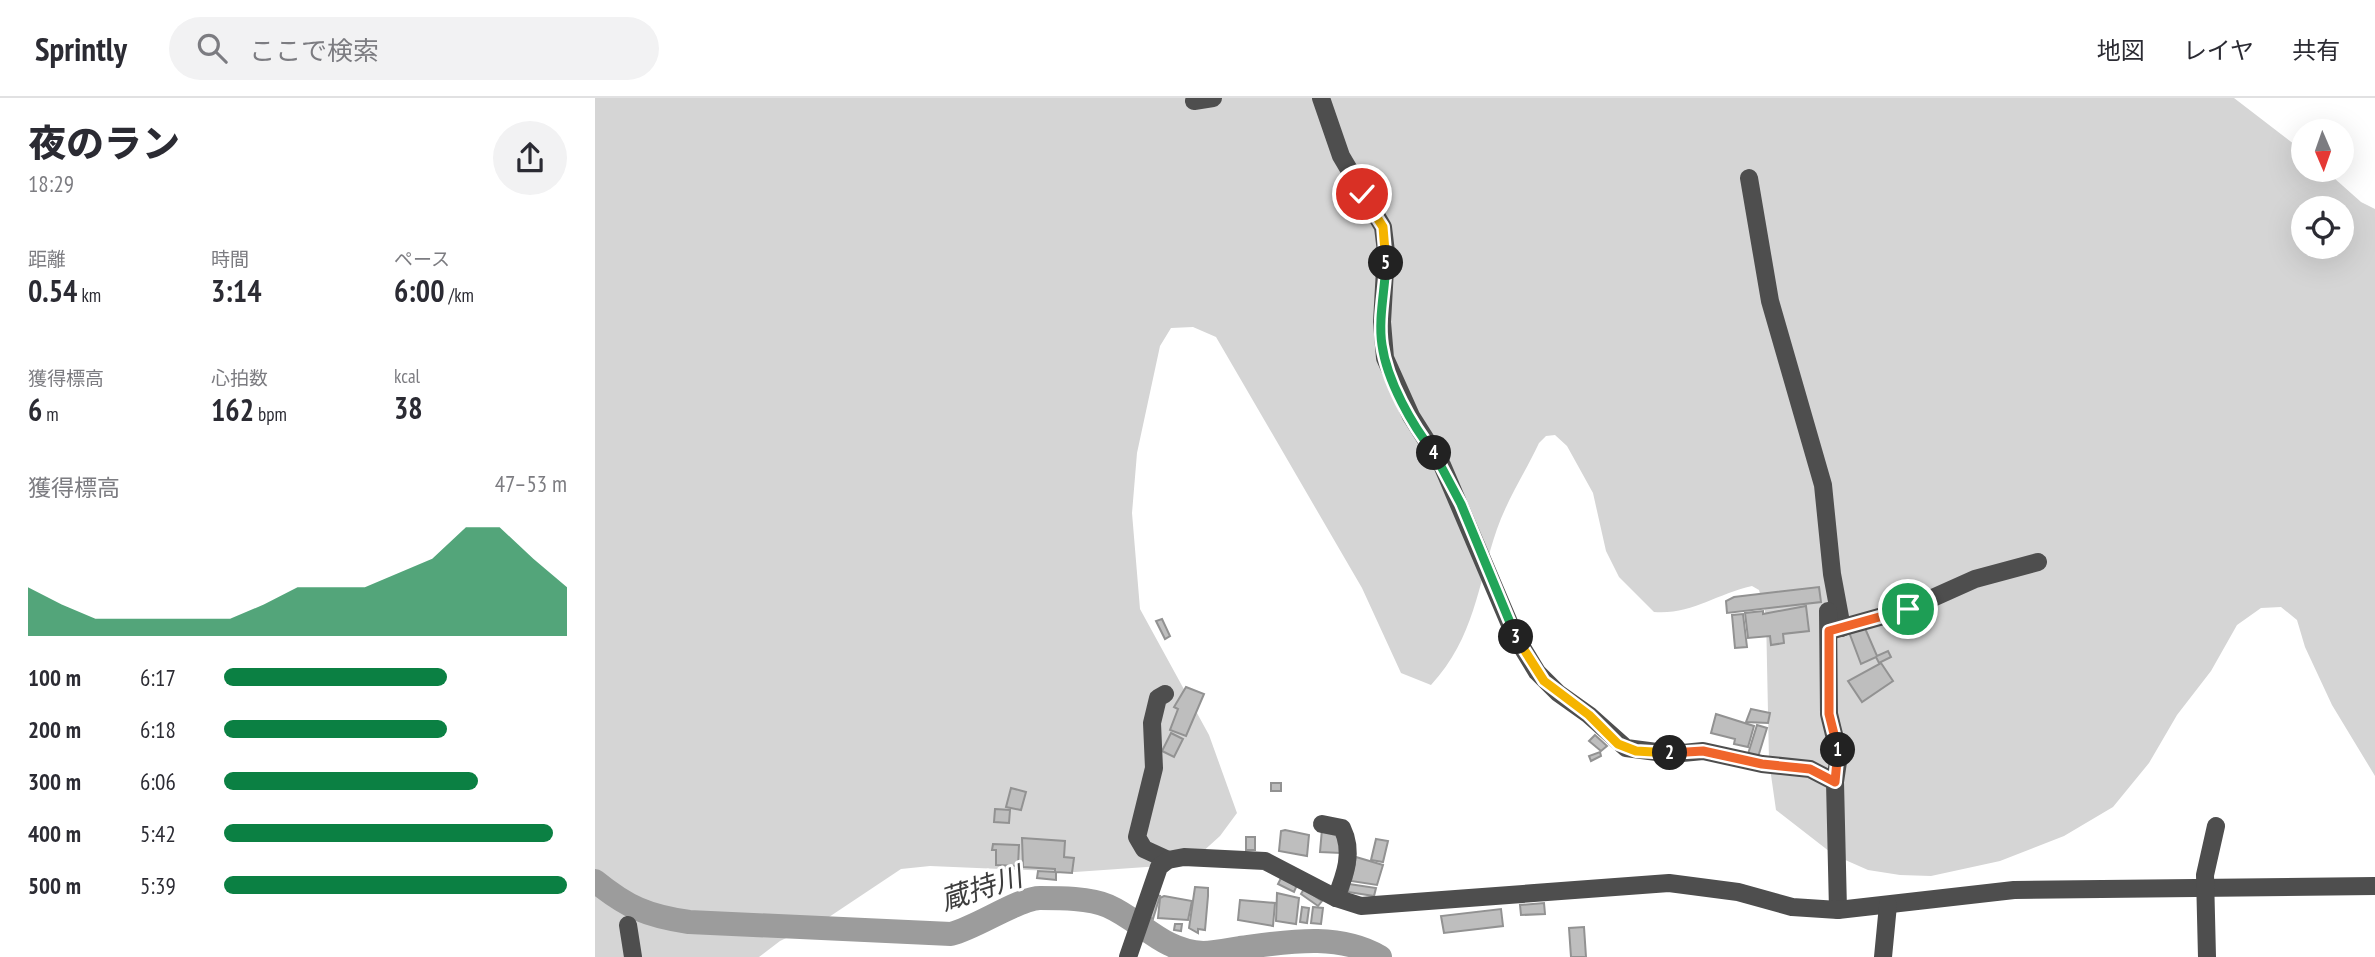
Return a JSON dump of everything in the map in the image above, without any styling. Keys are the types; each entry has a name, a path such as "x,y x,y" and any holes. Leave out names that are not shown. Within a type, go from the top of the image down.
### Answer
{"street":[{"path":"1194,101 1213,98"},
{"path":"1321,98 1341,156 1383,227 1386,252 1382,322 1385,358 1411,416 1442,465 1514,634 1537,672 1558,693 1589,715 1626,748 1662,753 1703,751 1752,762 1810,769 1835,782"},
{"path":"1749,178 1770,301 1805,416 1827,505 1835,630 1829,714 1839,755 1835,782 1838,910"},
{"path":"1835,630 1908,609 1975,579 2038,562"},
{"path":"1828,611 1835,630"},
{"path":"1165,694 1158,698 1152,723 1154,768 1137,837 1144,849 1168,860"},
{"path":"1322,824 1342,828 1347,846 1346,874 1336,898"},
{"path":"2207,957 2205,875 2216,826"},
{"path":"1128,957 1159,867 1168,860 1184,857 1265,861 1336,898 1361,906 1385,907 1669,883 1738,891 1793,907 1838,910 2014,890 2375,886"},
{"path":"1883,957 1888,905"},
{"path":"628,925 633,957"}],"shaded area":[{"path":"595,98 2234,98 2291,142 2291,182 2338,182 2361,202 2375,209 2375,776 2332,705 2305,647 2297,620 2281,607 2261,608 2237,625 2211,671 2177,715 2149,763 2113,807 2064,836 2000,861 1931,876 1868,870 1834,855 1776,810 1769,761 1766,615 1759,590 1752,586 1692,607 1654,612 1619,577 1606,551 1593,493 1567,446 1555,435 1546,436 1539,443 1501,518 1466,630 1446,667 1431,685 1401,673 1362,588 1216,337 1193,327 1171,328 1160,346 1137,453 1132,513 1140,609 1209,735 1237,813 1220,836 1189,864 1075,872 930,866 901,869 829,917 780,941 759,957 595,957"}],"building":[{"path":"1819,587 1821,602 1727,613 1726,601 1734,597"},
{"path":"1806,606 1809,631 1783,634 1784,643 1771,645 1770,636 1748,638 1745,613 1763,611 1763,614"},
{"path":"1743,614 1747,647 1735,648 1732,615"},
{"path":"1162,619 1170,636 1165,639 1156,621"},
{"path":"1864,626 1877,656 1888,651 1891,657 1879,663 1876,657 1861,664 1849,632"},
{"path":"1881,663 1893,681 1862,702 1848,681"},
{"path":"1186,687 1204,694 1186,736 1170,730 1178,709 1174,707"},
{"path":"1751,709 1770,713 1768,723 1746,722"},
{"path":"1716,714 1754,726 1748,747 1734,744 1735,739 1711,733"},
{"path":"1757,725 1767,728 1758,757 1748,754"},
{"path":"1171,733 1183,739 1174,757 1162,751"},
{"path":"1595,735 1607,746 1601,751 1589,741"},
{"path":"1600,752 1601,756 1591,761 1589,756"},
{"path":"1271,783 1281,783 1281,791 1271,791"},
{"path":"1011,788 1026,792 1021,810 1006,807"},
{"path":"995,809 1010,810 1009,823 994,822"},
{"path":"1322,829 1339,829 1341,853 1320,852"},
{"path":"1281,831 1309,835 1307,856 1279,851"},
{"path":"1246,837 1255,837 1255,850 1246,850"},
{"path":"1022,838 1065,841 1064,857 1074,858 1072,873 1056,872 1056,880 1037,878 1038,871 1055,872 1055,869 1023,867"},
{"path":"1376,839 1388,841 1383,862 1371,860"},
{"path":"993,844 1019,845 1018,866 996,865 996,850 992,850"},
{"path":"1356,857 1383,865 1377,885 1351,881"},
{"path":"1281,878 1297,885 1294,892 1278,884"},
{"path":"1349,884 1376,888 1374,896 1348,892"},
{"path":"1195,887 1208,888 1205,930 1198,929 1198,933 1189,928"},
{"path":"1304,889 1322,901 1318,906 1301,894"},
{"path":"1277,893 1299,898 1296,924 1276,921"},
{"path":"1157,895 1160,896 1153,919 1150,917"},
{"path":"1164,896 1192,901 1188,920 1158,918 1160,898"},
{"path":"1240,900 1275,903 1273,926 1238,920"},
{"path":"1544,903 1545,914 1521,915 1520,905"},
{"path":"1302,907 1309,908 1307,923 1300,922"},
{"path":"1313,907 1323,908 1321,924 1311,923"},
{"path":"1501,909 1503,926 1444,933 1441,916"},
{"path":"1175,924 1182,924 1181,931 1174,930"},
{"path":"1584,927 1586,957 1571,957 1569,928"}],"waterway":[{"name":"蔵持川","path":"595,881 617,898 638,909 689,922 951,934 1031,899 1066,898 1093,901 1108,906 1164,941 1189,951 1203,953 1311,941 1347,944 1380,957"}],"route":[{"path":"1362,194 1383,227 1386,252 1382,343 1398,391 1442,465 1461,504 1514,634 1528,658 1544,681 1589,715 1618,744 1636,751 1672,754 1703,751 1762,764 1810,769 1825,774 1835,782 1839,755 1829,714 1829,631 1908,609"}]}
